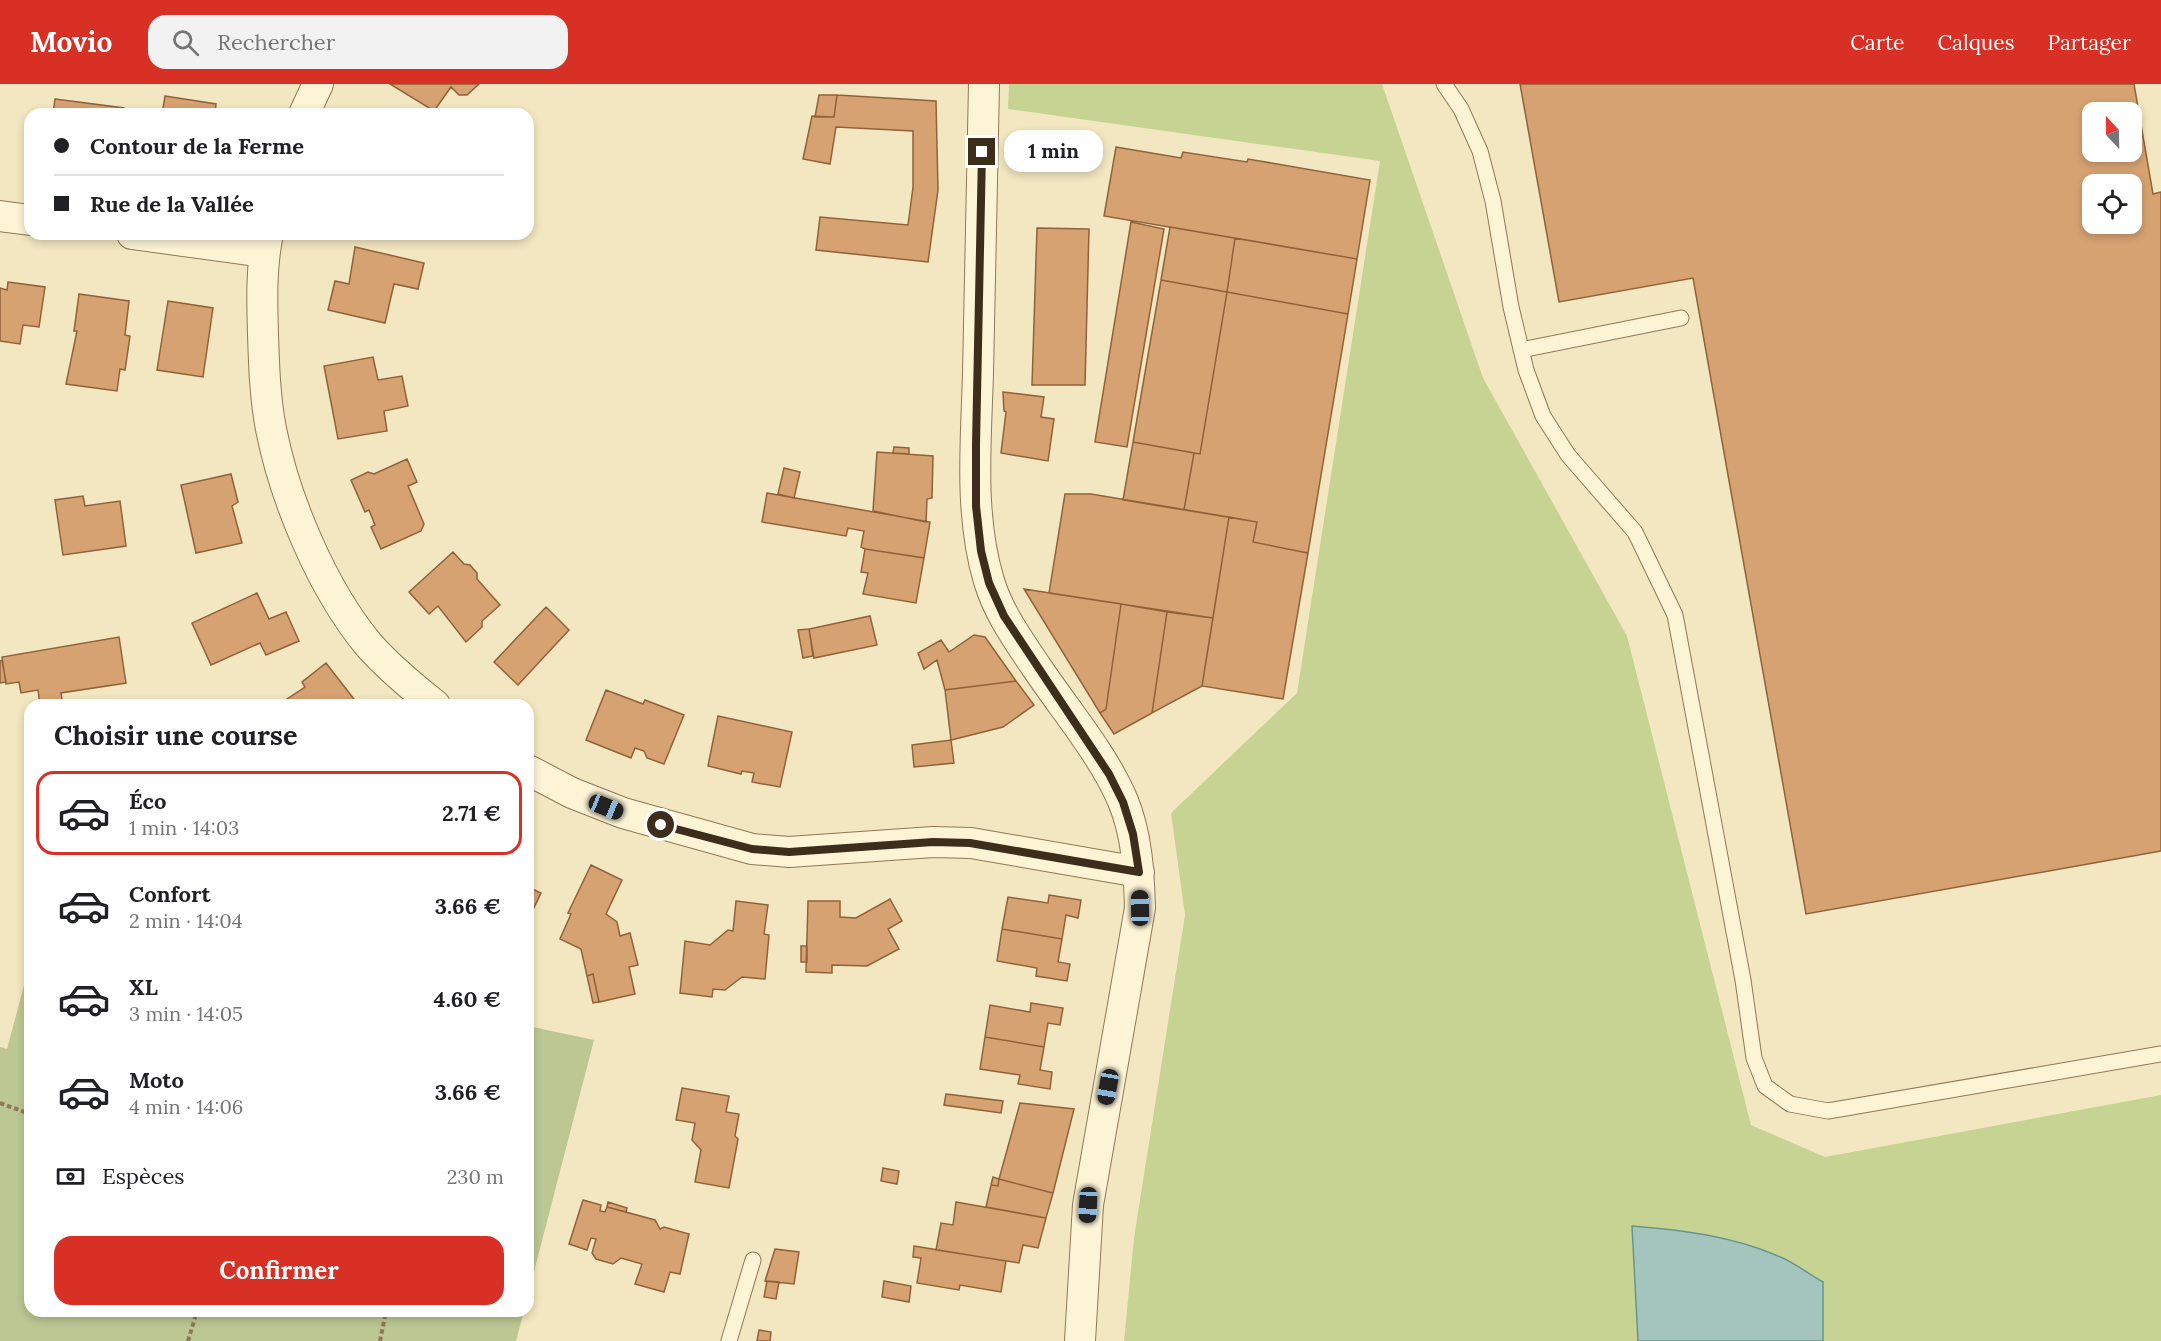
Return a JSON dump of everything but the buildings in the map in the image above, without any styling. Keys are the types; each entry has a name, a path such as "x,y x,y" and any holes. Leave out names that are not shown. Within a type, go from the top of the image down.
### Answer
{"street":[{"path":"307,108 318,84"},
{"path":"984,84 976,444 976,506 981,551 989,583 1004,616 1109,774 1123,802 1133,834 1139,872 1140,908 1088,1205 1080,1341"},
{"path":"0,216 24,219"},
{"path":"221,240 266,243 262,316 265,386 271,430 288,490 326,577 353,622 388,667 428,699"},
{"path":"534,774 572,793 623,813 752,849 789,852 933,842 970,843 1139,872"}],"lane":[{"path":"1443,84 1461,109 1480,151 1493,201 1521,350 1543,416 1568,455 1635,532 1675,615 1737,946 1754,1058 1765,1086 1790,1104 1828,1112 2161,1054"},
{"path":"1521,350 1681,318"},
{"path":"729,1341 753,1260"}],"path":[{"path":"0,1103 24,1112"},
{"path":"188,1341 195,1317"},
{"path":"380,1341 385,1317"}],"green space":[{"path":"1009,84 1382,84 1483,378 1627,636 1751,1125 1825,1157 2161,1095 2161,1341 1124,1341 1134,1238 1185,915 1171,813 1297,693 1380,161 1008,109"},
{"path":"24,985 24,1317 522,1317 516,1341 0,1341 0,1047 7,1049"},
{"path":"534,1027 594,1040 534,1272"}],"water":[{"path":"1632,1226 1688,1232 1743,1243 1795,1265 1823,1282 1823,1341 1638,1341"}],"route":[{"path":"661,825 752,849 789,852 933,842 970,843 1139,872 1133,834 1123,802 1109,774 1004,616 989,583 981,551 976,506 976,444 982,152"}]}
